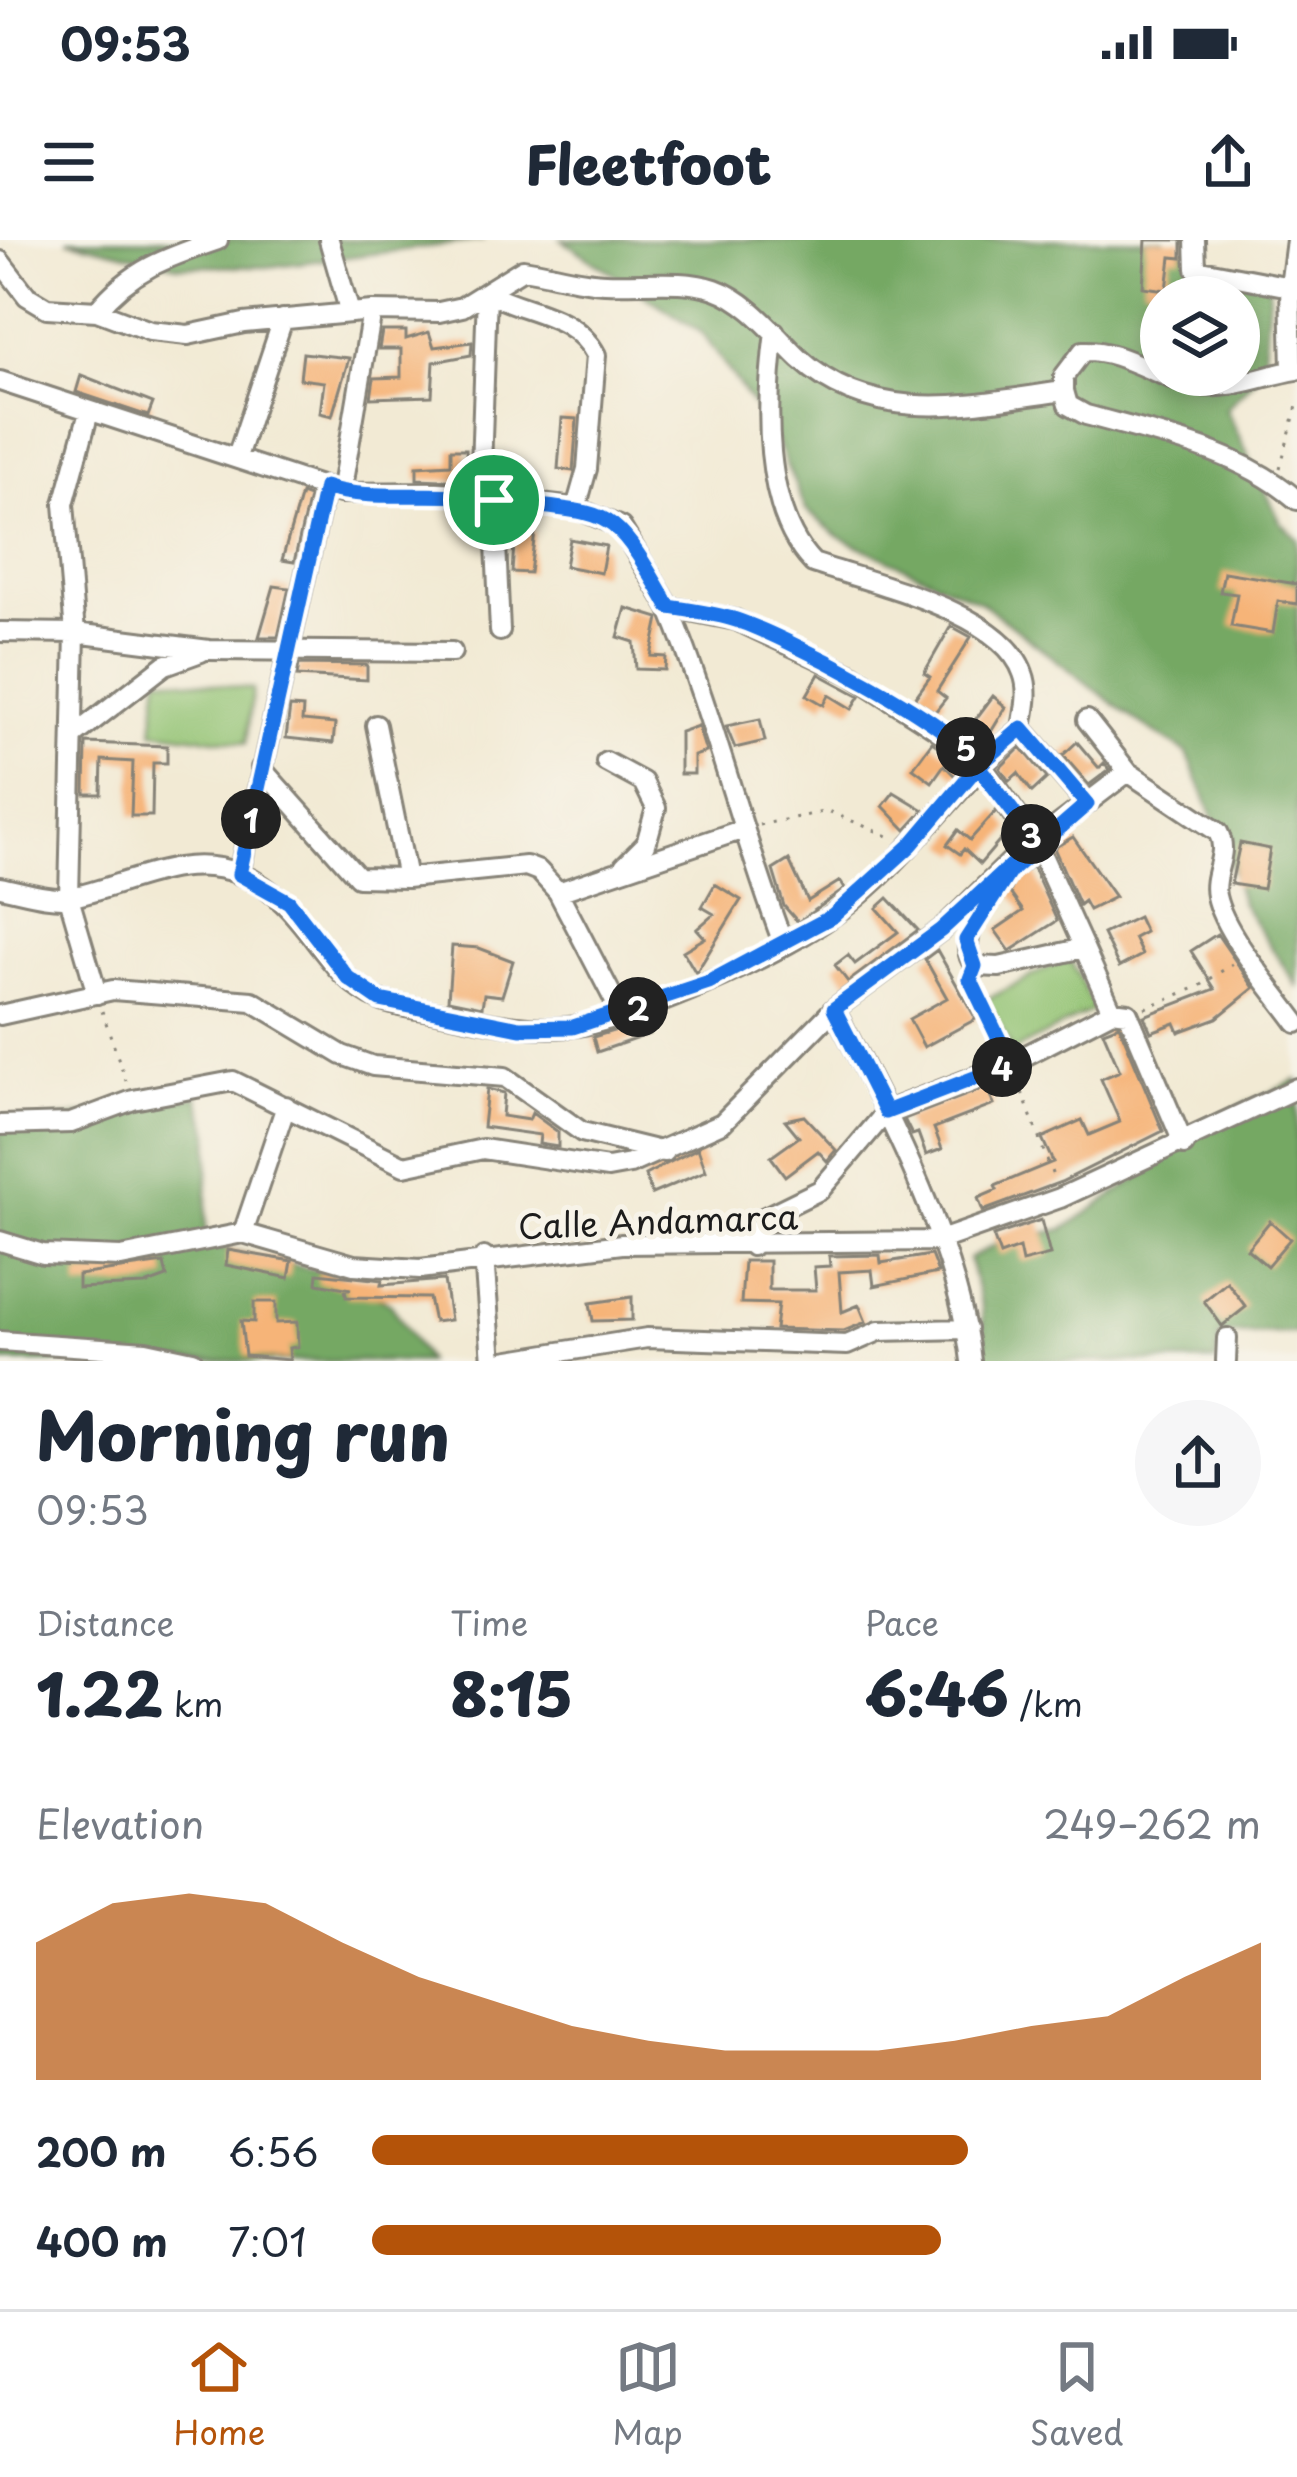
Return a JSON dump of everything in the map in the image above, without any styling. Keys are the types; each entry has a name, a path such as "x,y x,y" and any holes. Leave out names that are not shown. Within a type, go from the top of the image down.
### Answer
{"street":[{"path":"97,311 120,282 146,265 218,240"},
{"path":"329,240 350,313"},
{"path":"1195,240 1196,269 1290,287"},
{"path":"1296,240 1290,287 1294,370 1237,385 1205,386 1155,376 1109,354 1083,351 1064,376 1064,391 1068,404 1086,416 1229,458 1276,482 1297,500"},
{"path":"0,261 27,296 47,308 97,311 150,331 188,335 283,319 372,311 439,312 487,292 510,272 523,269 598,283 705,287 731,297 816,370 879,400 963,408 1064,391"},
{"path":"487,292 487,499 500,632"},
{"path":"487,292 549,314 590,343 596,355 587,469 576,508"},
{"path":"239,874 286,650 333,490 372,311"},
{"path":"237,457 283,319"},
{"path":"0,887 69,898 144,873 212,868 239,874 289,902 348,978 380,1000 520,1028 573,1027 709,982 833,916 911,845 978,766 1022,728 1028,692 1007,646 974,621 813,563 798,548 772,456 766,398 775,332"},
{"path":"0,381 333,490 576,508 621,527 669,607 696,671 741,830 782,943"},
{"path":"89,412 64,504 75,633 69,898 97,994"},
{"path":"669,607 736,620 851,674 972,752 1036,842 1184,1145"},
{"path":"0,632 75,633 209,650 452,652"},
{"path":"76,734 165,665 209,650"},
{"path":"1088,720 1128,772 1218,832 1223,850 1216,899 1297,1023"},
{"path":"376,725 407,878"},
{"path":"1022,728 1087,804"},
{"path":"606,762 643,782 656,808 646,844 620,869"},
{"path":"261,768 358,877 407,878 526,866 558,892 621,1013"},
{"path":"0,1125 70,1123 133,1100 233,1081 404,1166 483,1148 608,1168 664,1152 722,1123 834,1009 941,930 1036,842 1128,772"},
{"path":"558,892 741,830"},
{"path":"1036,842 988,899 966,940 975,966 999,967 1084,948"},
{"path":"0,1015 97,994 158,989 252,1000 342,1055 373,1066 505,1077 582,1132 664,1152"},
{"path":"834,1009 886,1112 938,1241 967,1329 970,1361"},
{"path":"752,1246 754,1229 763,1218 820,1190 886,1112 1011,1064 1120,1012"},
{"name":"Calle Andamarca","path":"0,1241 44,1254 121,1257 243,1233 354,1265 420,1269 484,1257 622,1244 938,1241 1060,1198 1184,1145 1297,1088"},
{"path":"243,1233 286,1106"},
{"path":"484,1257 492,1361"},
{"path":"504,1361 646,1338 798,1351 847,1345 879,1331 967,1329"},
{"path":"1226,1361 1227,1338"},
{"path":"0,1341 146,1351 193,1361"}],"path":[{"path":"1276,482 1297,406"},
{"path":"741,830 827,811 911,845"},
{"path":"1120,1012 1200,986 1249,953"},
{"path":"975,966 970,979 981,1011 1011,1064 1060,1198"},
{"path":"97,994 133,1100"}],"green space":[{"path":"67,240 484,240 267,267 178,266"},
{"path":"562,240 1163,240 1206,264 1249,276 1140,276 1140,396 1238,396 1226,409 1280,521 1297,539 1297,986 1241,902 1226,848 1187,753 1135,720 981,602 839,537 806,510 772,432 702,333"},
{"path":"1260,279 1270,282 1260,371"},
{"path":"159,677 253,689 246,743 153,731"},
{"path":"1069,957 1095,1009 1013,1051 986,1000"},
{"path":"1297,1080 1297,1333 1219,1334 1216,1361 985,1361 982,1308 969,1259 1000,1242 1064,1229 1163,1161 1202,1124"},
{"path":"198,1096 210,1133 205,1243 346,1278 391,1304 427,1361 0,1361 0,1128"}],"building":[{"path":"1146,240 1182,240 1182,258 1171,257 1169,276 1144,276"},
{"path":"382,331 406,331 406,339 429,332 434,347 472,342 471,355 434,362 432,396 371,398 374,378 401,377 401,349 379,349"},
{"path":"303,353 349,358 332,416 320,413 324,382 300,379"},
{"path":"81,375 153,403 148,416 76,392"},
{"path":"562,418 577,419 573,471 558,469"},
{"path":"451,449 466,449 467,481 417,479 417,466 451,464"},
{"path":"301,494 309,497 294,562 282,560"},
{"path":"515,531 535,532 530,573 512,572"},
{"path":"570,539 606,546 601,573 565,566"},
{"path":"1224,572 1297,584 1297,604 1278,601 1273,633 1231,626 1237,594 1220,592"},
{"path":"274,586 289,588 278,637 259,637"},
{"path":"626,608 659,618 651,656 666,657 665,670 636,669 634,642 618,637"},
{"path":"951,626 971,637 937,691 946,698 935,712 914,699 930,677 924,673"},
{"path":"299,664 367,665 367,680 297,676"},
{"path":"819,674 860,696 852,709 829,695 824,705 807,695"},
{"path":"993,696 1006,707 983,745 966,732"},
{"path":"290,707 303,708 302,721 335,724 333,743 286,738"},
{"path":"760,719 765,741 735,748 726,726"},
{"path":"698,726 706,752 694,756 694,774 680,774 680,732"},
{"path":"932,742 965,765 955,776 944,765 932,782 913,768"},
{"path":"1077,742 1099,768 1104,763 1109,770 1089,785 1063,755"},
{"path":"86,743 167,746 167,763 153,763 152,816 131,816 133,762 102,760 101,794 85,794"},
{"path":"1021,747 1047,778 1032,792 1018,773 1009,781 1000,768"},
{"path":"894,792 924,810 906,830 883,806"},
{"path":"997,810 1010,829 980,864 964,849 960,854 947,845 958,830 970,840"},
{"path":"1073,837 1115,897 1089,910 1084,901 1079,905 1054,848"},
{"path":"1240,843 1270,849 1263,889 1231,884"},
{"path":"789,860 808,901 840,881 845,889 798,922 784,906 773,870"},
{"path":"1032,866 1057,921 1010,951 995,930 1023,911 1010,893 1015,878"},
{"path":"715,884 741,900 696,973 683,951 705,938 697,929 714,914 702,907"},
{"path":"888,898 918,930 848,982 835,965 848,955 855,964 898,932 877,908"},
{"path":"1138,917 1145,932 1134,938 1142,955 1119,967 1103,934"},
{"path":"1217,934 1254,988 1217,1018 1179,1032 1175,1023 1151,1032 1144,1016 1215,989 1191,951"},
{"path":"452,946 479,948 513,961 502,996 484,994 482,1007 448,1000"},
{"path":"937,950 976,1019 924,1047 909,1019 947,998 925,959"},
{"path":"647,1021 650,1034 597,1052 593,1037"},
{"path":"1119,1025 1163,1131 1061,1182 983,1211 978,1198 997,1190 995,1186 1053,1162 1042,1138 1082,1120 1089,1135 1120,1122 1101,1079 1120,1071 1103,1031"},
{"path":"987,1087 994,1105 934,1128 942,1149 926,1155 918,1133 912,1135 904,1119"},
{"path":"487,1089 504,1093 502,1116 529,1120 532,1113 558,1132 558,1147 539,1144 540,1135 483,1127"},
{"path":"804,1116 836,1150 827,1161 818,1151 785,1176 771,1157 799,1137 785,1120"},
{"path":"698,1148 706,1171 652,1194 645,1175"},
{"path":"1041,1220 1050,1255 1022,1262 1019,1248 1000,1255 993,1236"},
{"path":"1270,1221 1290,1239 1267,1266 1247,1249"},
{"path":"228,1250 292,1261 289,1278 226,1265"},
{"path":"880,1255 881,1263 931,1255 938,1273 874,1286 872,1270 839,1272 842,1312 859,1305 866,1322 844,1331 775,1329 778,1304 741,1303 744,1261 769,1261 769,1290 816,1290 814,1267 830,1266 829,1256"},
{"path":"164,1263 167,1277 145,1285 78,1288 78,1275"},
{"path":"318,1273 382,1280 381,1285 444,1280 450,1320 434,1322 429,1298 346,1297 345,1289 351,1289 317,1283"},
{"path":"1227,1282 1246,1307 1222,1326 1204,1301"},
{"path":"632,1297 632,1320 593,1321 590,1303"},
{"path":"254,1302 276,1302 276,1323 297,1322 298,1347 289,1348 290,1360 245,1356 241,1321 254,1322"}],"route":[{"path":"494,500 436,492 341,493 325,487 239,874 289,902 348,978 380,1000 520,1028 573,1027 709,982 833,916 911,845 978,766 1036,842 941,930 834,1009 886,1112 1011,1064 981,1011 970,979 975,966 966,940 1010,871 1036,842 1087,804 1041,748 1022,728 978,766 972,752 952,736 851,674 736,620 669,607 631,539 609,520 576,508 494,500"}]}
